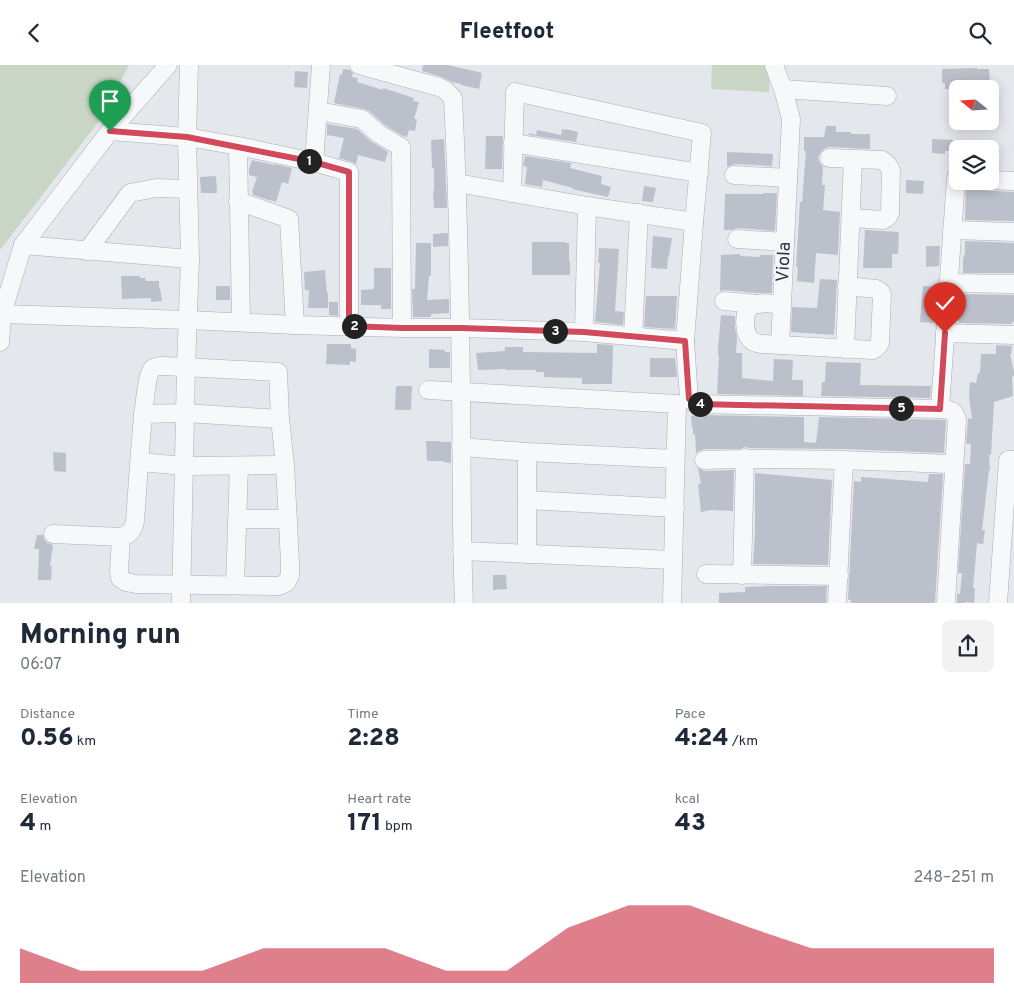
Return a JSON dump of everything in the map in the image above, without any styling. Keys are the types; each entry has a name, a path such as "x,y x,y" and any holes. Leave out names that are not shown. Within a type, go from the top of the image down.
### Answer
{"street":[{"path":"0,342 2,314 23,245 110,131 168,65"},
{"path":"181,603 190,259 187,137 189,65"},
{"path":"314,162 321,65"},
{"path":"359,65 439,87 453,98 457,183 464,603"},
{"name":"Viola","path":"774,65 791,119 780,345"},
{"path":"783,89 887,96"},
{"path":"512,193 515,92 702,133 685,341 689,399 696,404 940,409 950,410 955,413 957,419 946,603"},
{"path":"318,111 362,119 379,134 401,147 402,328"},
{"path":"110,131 187,137 314,162 349,172 349,326"},
{"path":"514,143 699,173"},
{"path":"238,146 241,322"},
{"path":"829,158 882,160 892,170 890,213 888,217 883,220 851,218"},
{"path":"845,349 853,159"},
{"path":"734,175 788,178"},
{"path":"999,180 1014,181"},
{"path":"457,183 587,206 694,222"},
{"path":"87,251 130,193 156,188 188,189"},
{"path":"940,409 955,190"},
{"path":"238,201 290,219 294,325"},
{"path":"584,332 587,206"},
{"path":"633,337 640,213"},
{"path":"952,230 1014,232"},
{"path":"737,239 785,242"},
{"path":"23,245 190,259"},
{"path":"949,283 1014,283"},
{"path":"757,304 750,306 746,311 746,333 749,339 754,342 761,344 873,350 880,342 882,294 876,289 847,286"},
{"path":"724,301 781,304"},
{"path":"2,314 294,325 584,332 685,341"},
{"path":"945,333 1014,335"},
{"path":"53,534 121,537 129,535 134,526 144,414 149,375 152,369 157,366 163,366 278,372 280,419 286,465 290,576 286,583 279,586 126,583 120,578 119,571 121,537"},
{"path":"428,390 677,404 672,603"},
{"path":"144,414 185,413 280,419"},
{"path":"461,447 676,459"},
{"path":"527,452 527,554"},
{"path":"742,575 745,459"},
{"path":"704,460 844,460 953,465"},
{"path":"837,603 844,460"},
{"path":"998,603 1008,460 1014,460"},
{"path":"140,462 184,466 286,465"},
{"path":"235,585 239,466"},
{"path":"527,500 675,508"},
{"path":"237,519 288,519"},
{"path":"462,551 674,560"},
{"path":"706,574 839,576"}],"green space":[{"path":"0,65 129,65 99,121 0,250"},
{"path":"712,65 770,65 769,92 711,89"}],"building":[{"path":"423,65 448,65 482,73 479,89 461,85 422,71"},
{"path":"343,69 350,70 353,73 352,77 358,78 357,82 414,98 413,101 419,102 414,119 417,119 415,131 409,130 407,137 403,136 385,125 369,111 334,103 340,74 342,75"},
{"path":"942,69 989,69 990,80 949,80 949,89 945,89 945,83 942,83"},
{"path":"295,71 308,72 307,88 294,87"},
{"path":"327,124 357,129 372,142 388,152 385,162 358,155 356,164 339,158 344,138 327,135"},
{"path":"826,126 836,126 836,132 870,134 870,149 829,147 820,153 818,158 823,167 822,185 825,185 823,210 840,212 838,255 816,253 814,283 797,281 798,267 796,267 800,202 802,202 806,151 804,151 804,137 824,137"},
{"path":"562,129 578,132 576,142 529,135 529,133 536,135 537,130 561,135"},
{"path":"486,136 503,136 502,169 485,169"},
{"path":"444,139 447,208 434,208 434,168 432,168 431,140"},
{"path":"932,139 953,140 949,140 949,151 945,151 945,154 932,153"},
{"path":"727,152 773,154 772,166 735,164 727,167"},
{"path":"525,156 571,163 570,168 602,176 601,184 611,187 608,197 543,180 542,187 525,184 527,167 523,166"},
{"path":"252,160 292,168 288,184 282,182 276,202 253,195 252,192 257,177 249,175"},
{"path":"216,176 217,193 201,193 200,177"},
{"path":"906,180 924,181 923,194 906,193"},
{"path":"644,186 656,188 653,202 642,201"},
{"path":"966,190 1014,192 1014,221 965,220"},
{"path":"777,193 775,231 738,228 724,230 725,194"},
{"path":"865,230 899,232 898,254 892,254 892,268 863,268"},
{"path":"448,233 448,246 433,247 433,234"},
{"path":"653,236 672,238 667,269 651,268"},
{"path":"965,241 1014,243 1014,273 963,273"},
{"path":"532,242 569,243 570,275 532,275"},
{"path":"416,243 431,243 431,276 429,276 427,300 449,299 449,313 431,314 431,317 413,317 412,289 415,289"},
{"path":"926,246 940,246 939,266 926,267"},
{"path":"599,248 619,249 615,311 624,312 623,325 595,322 600,263 598,263"},
{"path":"740,254 740,256 760,257 760,255 773,255 772,293 720,291 721,255"},
{"path":"374,268 391,268 391,309 381,309 381,305 361,305 361,290 374,289"},
{"path":"325,270 328,308 308,308 309,290 305,290 304,272"},
{"path":"121,276 140,276 140,278 145,278 146,281 159,281 162,301 151,302 151,298 122,299"},
{"path":"820,279 837,280 834,335 791,332 792,307 817,308"},
{"path":"216,286 230,286 230,300 216,300"},
{"path":"923,286 937,287 933,323 920,322"},
{"path":"959,294 1014,295 1014,322 1012,324 959,323 957,321"},
{"path":"646,296 677,296 675,329 644,327"},
{"path":"329,302 338,302 338,316 329,315"},
{"path":"721,315 735,316 736,353 742,353 742,378 773,381 774,359 793,360 792,380 803,380 803,396 717,394"},
{"path":"327,344 351,344 351,348 356,349 356,362 350,361 350,365 326,364"},
{"path":"597,344 613,345 612,384 582,384 582,378 544,377 544,372 536,372 536,370 478,370 476,353 505,351 505,347 523,347 523,352 597,353"},
{"path":"996,345 1012,346 1010,354 1014,372 1012,377 1013,396 994,402 991,455 989,455 990,470 982,530 985,530 983,544 977,543 973,588 975,588 974,603 957,603 962,573 958,573 965,464 970,464 971,444 966,444 968,418 972,419 969,396 970,382 976,383 978,373 980,373 981,354 996,354"},
{"path":"429,349 450,352 450,368 429,368"},
{"path":"650,358 675,358 677,377 650,377"},
{"path":"826,362 861,363 860,385 931,386 930,398 821,396 822,382 825,382"},
{"path":"396,386 412,386 411,410 395,410"},
{"path":"691,416 804,417 804,442 816,443 819,417 946,420 944,453 745,447 740,449 704,449 696,453 695,434 693,434"},
{"path":"426,441 451,442 451,463 427,461"},
{"path":"53,452 66,453 66,472 54,471"},
{"path":"698,468 704,471 734,470 733,511 711,510 701,512 698,484 701,484"},
{"path":"755,473 832,480 828,565 753,564"},
{"path":"929,474 943,474 935,603 851,603 851,600 848,600 854,481 861,482 861,477 928,482"},
{"path":"37,535 43,535 47,543 53,545 50,566 52,566 51,580 38,580 39,549 34,549"},
{"path":"493,575 506,575 507,589 493,590"},
{"path":"827,586 826,603 719,603 719,593 745,592 745,587"}],"route":[{"path":"110,131 187,137 314,162 349,172 349,326 584,332 685,341 689,399 696,404 940,409 945,333"}]}
